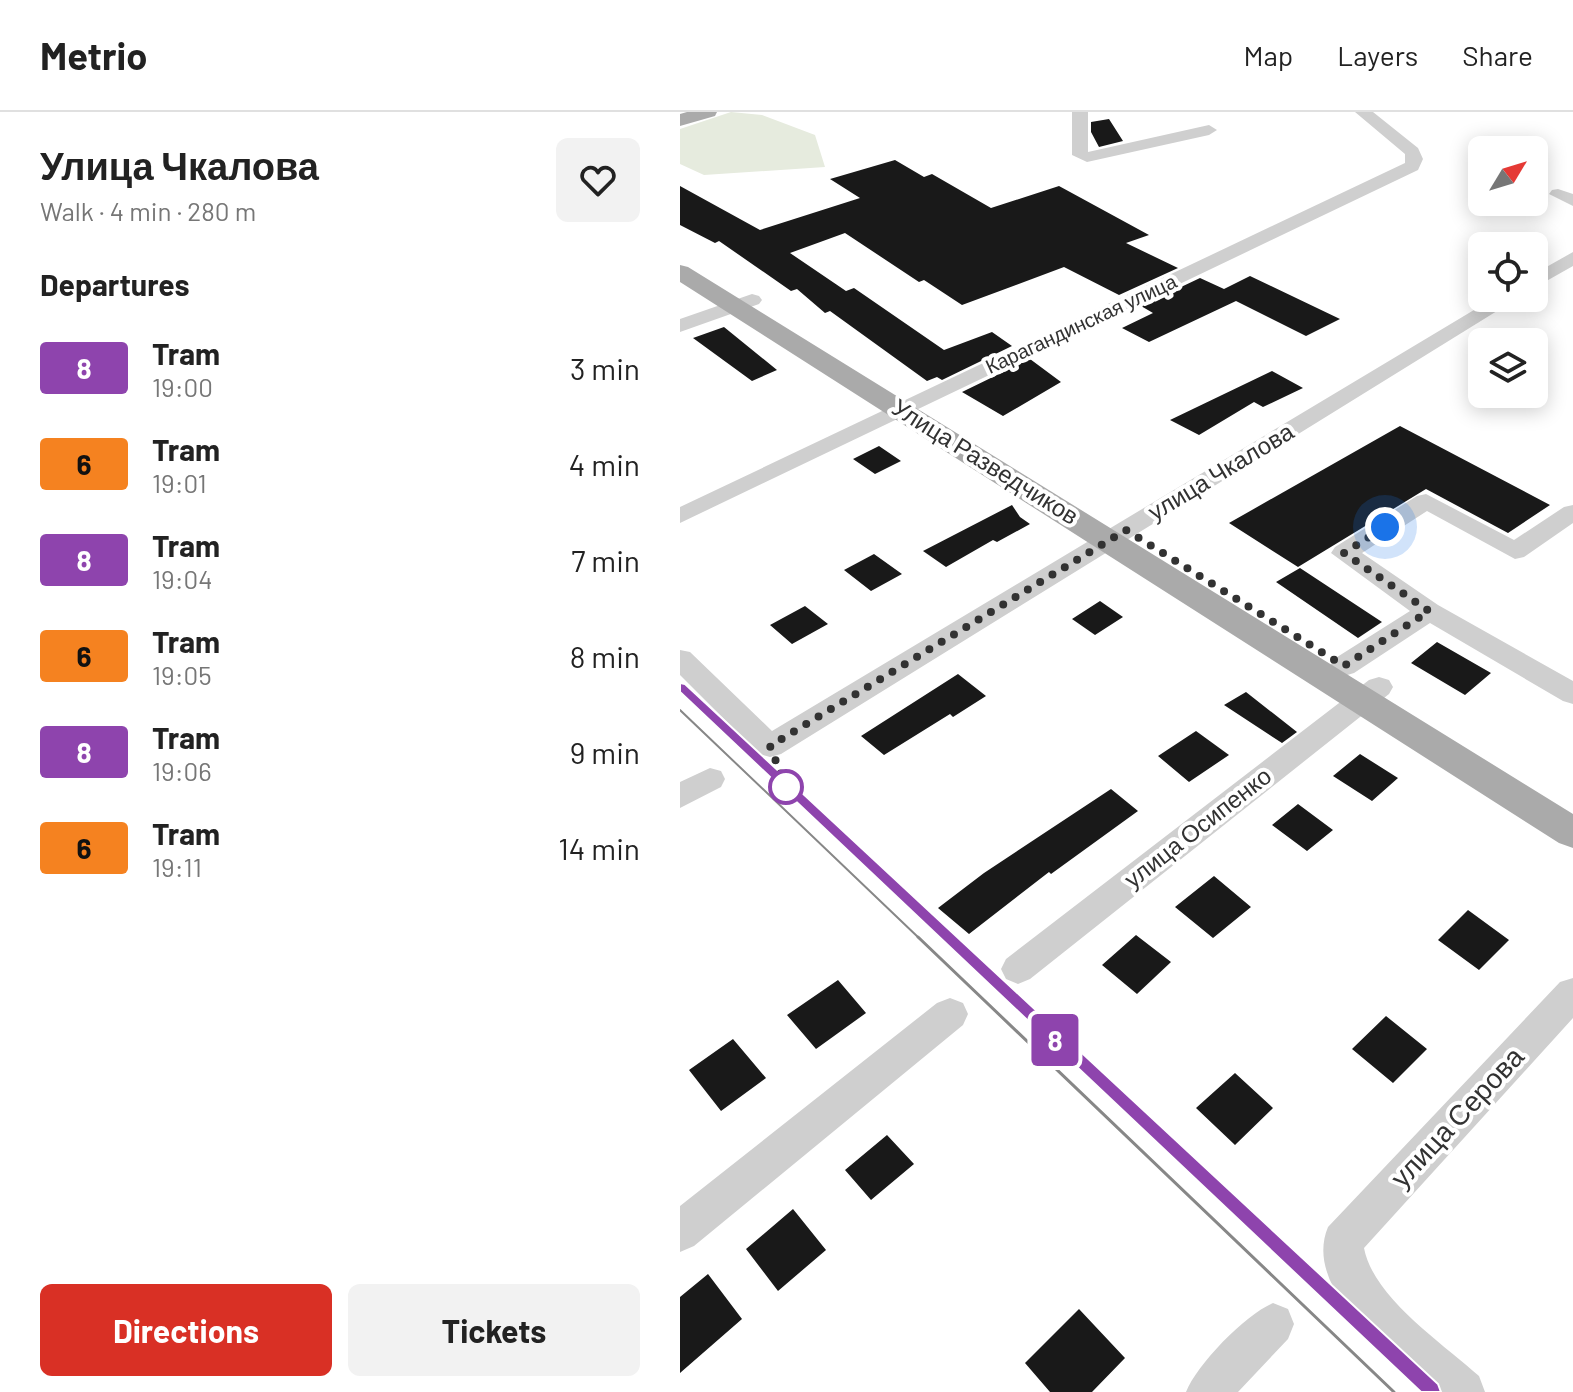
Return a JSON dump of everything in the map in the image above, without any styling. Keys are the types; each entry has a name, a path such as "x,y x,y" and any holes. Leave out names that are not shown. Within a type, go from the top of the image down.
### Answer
{"main road":[{"path":"680,120 708,112"},
{"path":"680,257 744,304"},
{"name":"Улица Разведчиков","path":"680,272 744,304 1371,694 1573,833"},
{"path":"1117,535 1344,666 1371,694 1573,807"}],"street":[{"path":"1080,112 1080,155 1087,157 1209,130"},
{"name":"Карагандинская улица","path":"680,516 1412,166 1415,159 1412,152 1363,112"},
{"path":"1548,273 1573,258"},
{"path":"680,326 744,304"},
{"name":"улица Чкалова","path":"680,659 770,746 1485,312"},
{"path":"1573,512 1515,551 1426,501 1344,553 1429,611 1573,694"},
{"path":"1344,666 1429,611"},
{"name":"улица Осипенко","path":"1018,969 1371,694"},
{"path":"680,796 710,779"},
{"name":"улица Серова","path":"1463,1392 1371,1308 1347,1270 1342,1241 1573,993"},
{"path":"680,1232 950,1014"},
{"path":"1208,1392 1273,1324"}],"shaded area":[{"path":"731,112 762,115 815,135 825,167 704,175 680,164 680,129"}],"building":[{"path":"1109,119 1123,141 1099,147 1091,132 1091,122"},
{"path":"895,160 924,177 932,174 991,208 1059,186 1149,235 1126,243 1178,268 1119,295 1064,267 962,305 924,280 919,282 845,233 790,253 846,291 854,288 944,350 992,332 1012,346 942,380 937,377 927,381 830,311 825,313 797,289 791,291 719,241 715,243 680,225 680,186 760,230 860,198 830,179"},
{"path":"1250,276 1340,319 1306,336 1236,301 1149,342 1122,328 1153,313 1141,306 1200,278 1224,289"},
{"path":"724,327 777,370 752,381 693,338"},
{"path":"1030,359 1061,382 1003,416 962,392"},
{"path":"1272,371 1303,388 1263,407 1254,402 1199,435 1170,420"},
{"path":"1400,426 1550,505 1508,533 1426,489 1298,567 1229,523"},
{"path":"879,446 901,461 875,474 853,459"},
{"path":"1012,505 1020,517 1030,524 997,542 993,540 946,567 923,551"},
{"path":"874,554 902,574 871,591 844,570"},
{"path":"1300,568 1382,622 1358,638 1276,582"},
{"path":"1100,601 1123,617 1095,635 1072,619"},
{"path":"805,606 828,624 792,644 770,625"},
{"path":"1437,642 1491,673 1465,695 1411,663"},
{"path":"958,674 986,696 953,717 950,714 884,755 861,736"},
{"path":"1246,692 1297,732 1282,743 1224,705"},
{"path":"1196,731 1229,755 1189,782 1158,756"},
{"path":"1360,754 1398,778 1372,801 1333,776"},
{"path":"1111,789 1138,811 1051,874 1049,872 969,934 938,908 984,873"},
{"path":"1298,804 1333,830 1307,851 1272,825"},
{"path":"1214,876 1251,907 1213,938 1175,907"},
{"path":"1468,910 1509,940 1479,970 1438,940"},
{"path":"1136,935 1171,962 1137,994 1102,965"},
{"path":"838,980 866,1013 816,1049 787,1015"},
{"path":"1386,1016 1427,1049 1393,1083 1352,1049"},
{"path":"733,1039 766,1078 721,1111 689,1070"},
{"path":"1235,1073 1273,1108 1235,1145 1196,1108"},
{"path":"887,1135 914,1164 871,1200 845,1170"},
{"path":"793,1209 826,1250 778,1291 746,1249"},
{"path":"708,1274 742,1319 680,1373 680,1297"},
{"path":"1079,1309 1125,1358 1092,1392 1050,1392 1025,1363"}],"tram line":[{"path":"680,688 948,939"},
{"name":"8","path":"680,688 1430,1392"},
{"path":"680,710 920,939"},
{"path":"918,937 1394,1392"},
{"path":"945,937 1430,1392"}],"route":[{"path":"786,787 770,746 1126,530 1344,666 1429,611 1344,553 1385,527"}]}
